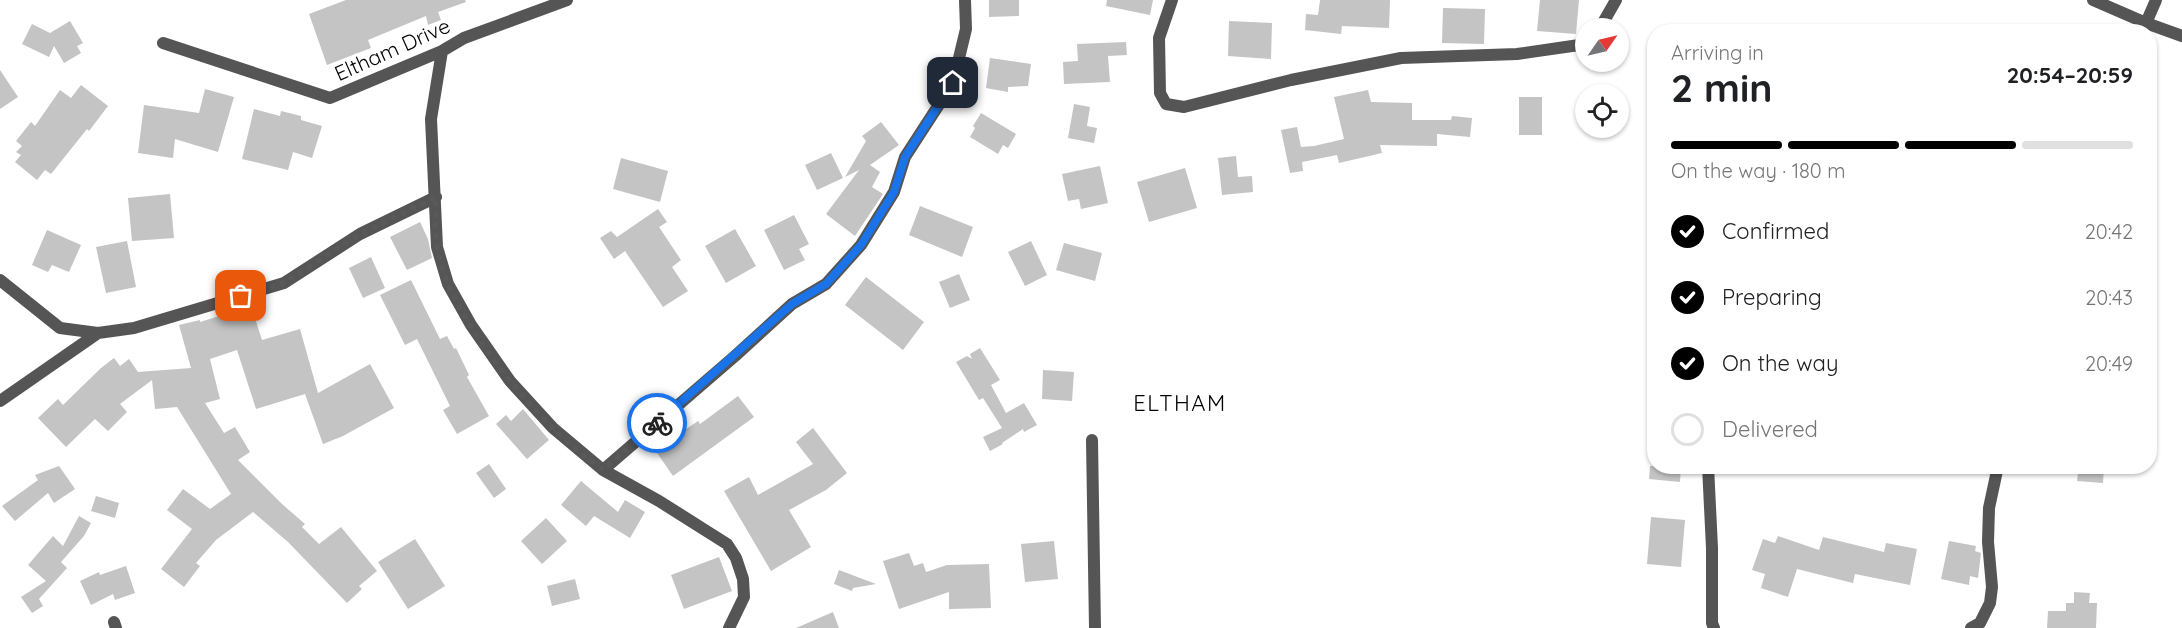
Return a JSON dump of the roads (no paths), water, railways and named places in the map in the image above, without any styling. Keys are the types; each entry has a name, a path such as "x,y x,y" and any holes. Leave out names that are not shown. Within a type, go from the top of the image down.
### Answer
{"street":[{"name":"Eltham Drive","path":"163,43 330,98 442,51 464,39 567,0"},
{"path":"603,470 792,304 826,284 861,245 894,192 905,157 953,83 966,29 965,0"},
{"path":"1172,0 1159,38 1160,93 1166,104 1184,106 1291,80 1401,58 1517,54 1575,46"},
{"path":"1606,18 1616,0"},
{"path":"2093,0 2146,23 2156,0"},
{"path":"2157,27 2182,36"},
{"path":"442,51 431,119 437,247 448,284 471,324 510,381 553,429 603,470 679,513 727,544 736,558 743,579 744,597 729,628"},
{"path":"0,280 60,328 98,333 134,328 284,283 360,234 436,197"},
{"path":"0,400 98,333"},
{"path":"1092,440 1095,628"},
{"path":"1708,474 1712,548 1712,623 1714,628"},
{"path":"1971,628 1980,623 1990,603 1992,587 1988,542 1989,508 1996,474"}],"district":[{"name":"ELTHAM","path":"1180,403"}]}
